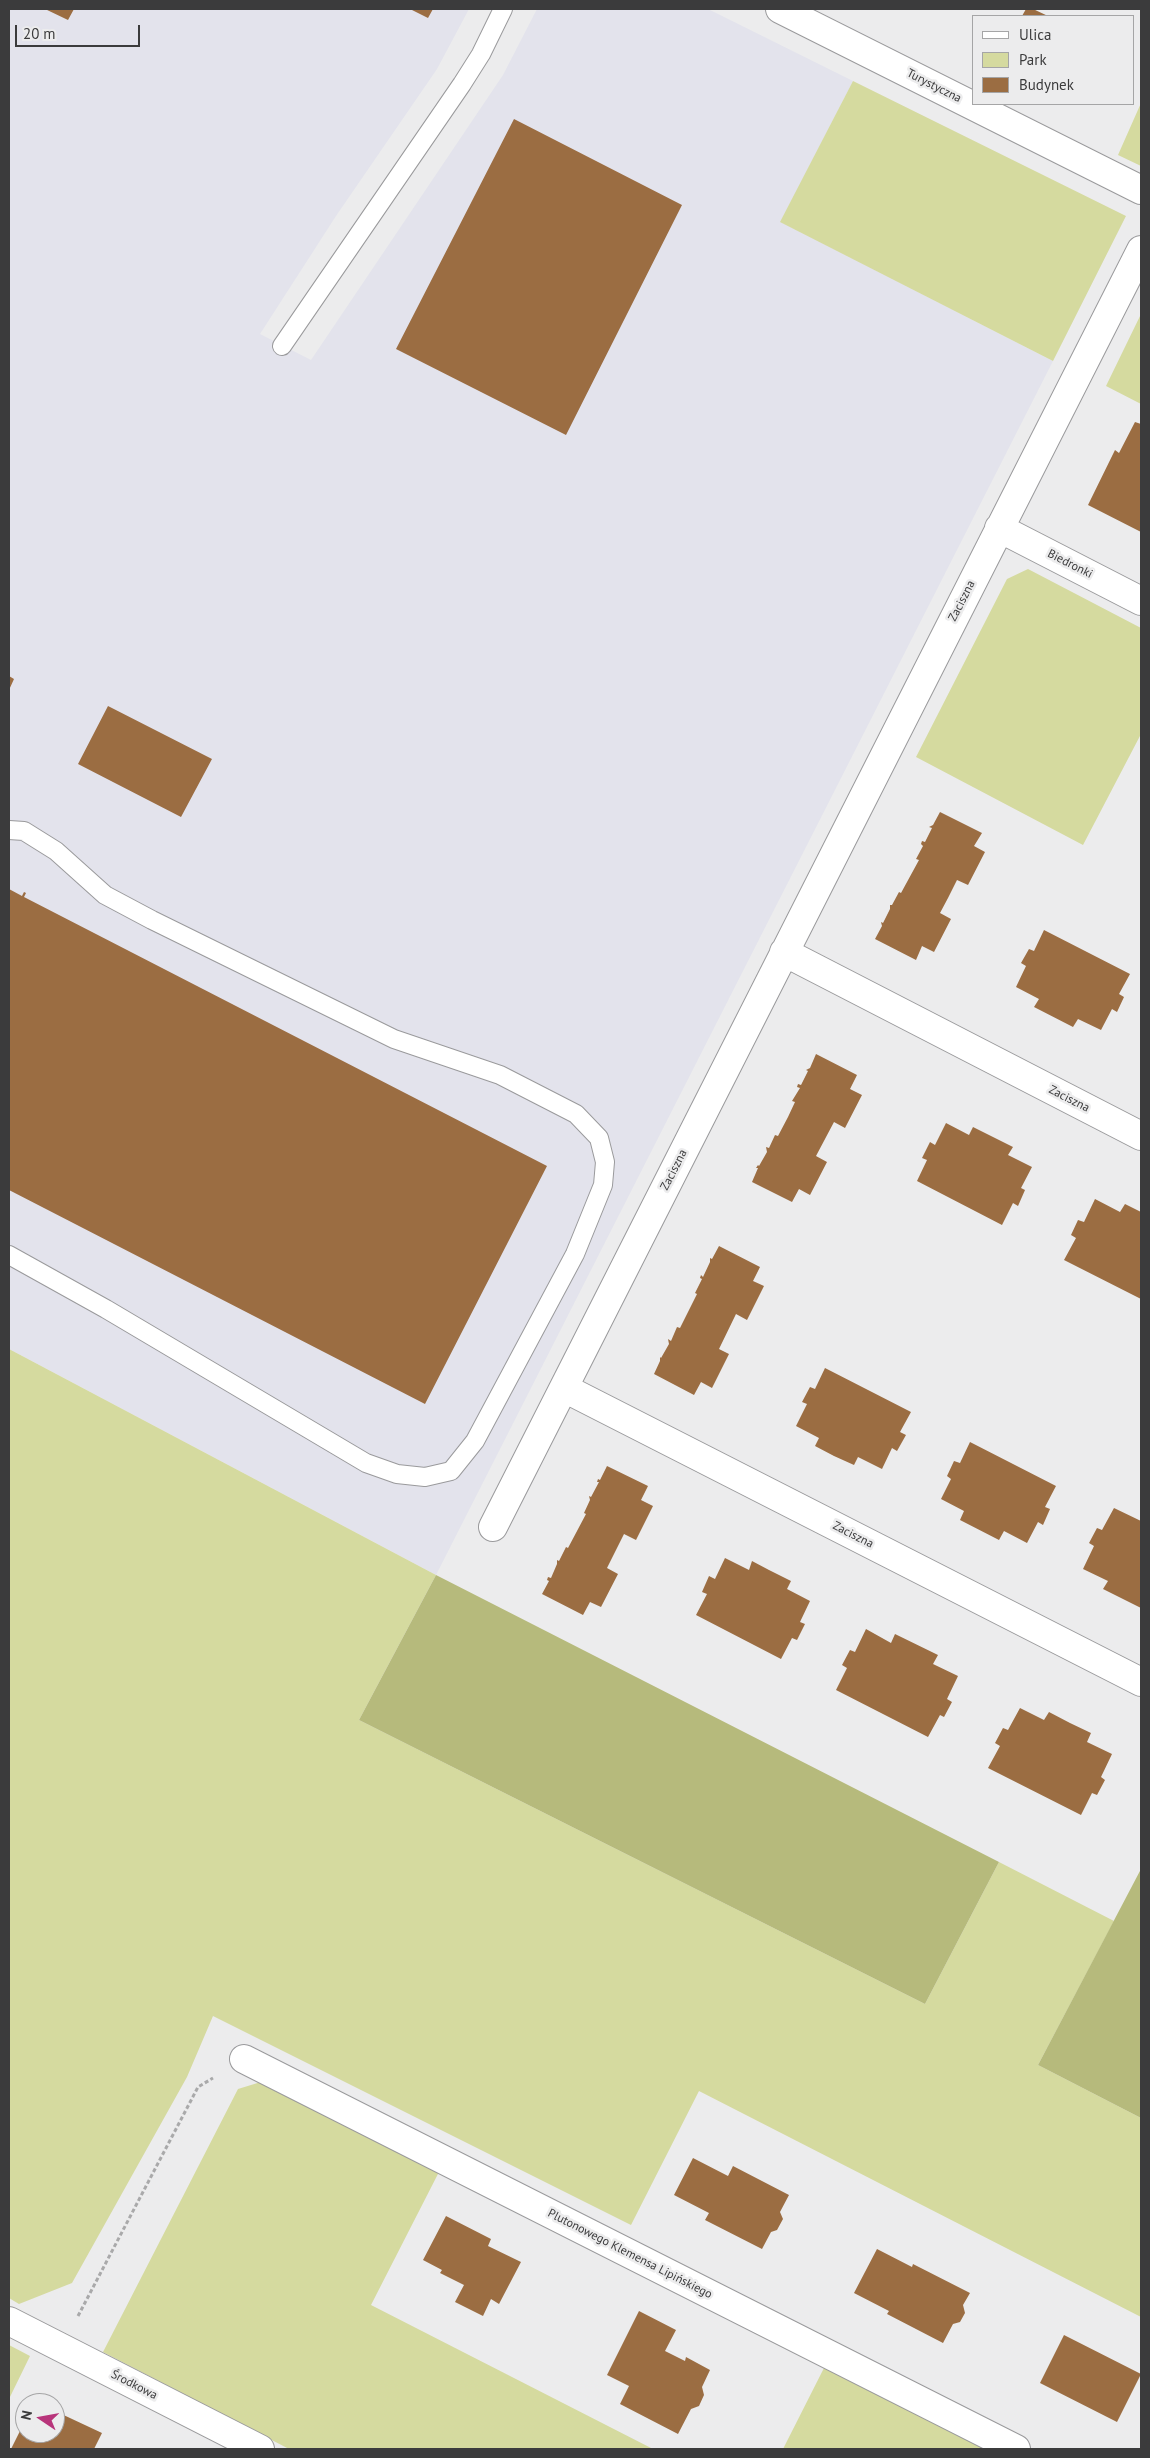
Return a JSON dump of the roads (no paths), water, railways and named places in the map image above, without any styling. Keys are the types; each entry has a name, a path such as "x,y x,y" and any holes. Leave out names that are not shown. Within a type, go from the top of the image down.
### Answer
{"street":[{"name":"Turystyczna","path":"780,9 1141,190"},
{"name":"Zaciszna","path":"493,1527 1141,250"},
{"name":"Biedronki","path":"999,528 1141,601"},
{"name":"Zaciszna","path":"784,952 1141,1136"},
{"name":"Zaciszna","path":"564,1388 1141,1682"},
{"name":"Plutonowego Klemensa Lipińskiego","path":"244,2059 1016,2449"},
{"name":"Środkowa","path":"9,2321 260,2449"}],"lane":[{"path":"282,346 462,84 481,54 503,9"},
{"path":"9,830 24,831 56,851 106,895 152,920 394,1039 500,1075 576,1114 599,1138 605,1162 603,1185 575,1254 476,1441 451,1471 425,1477 397,1474 366,1464 106,1309 9,1255"}]}
